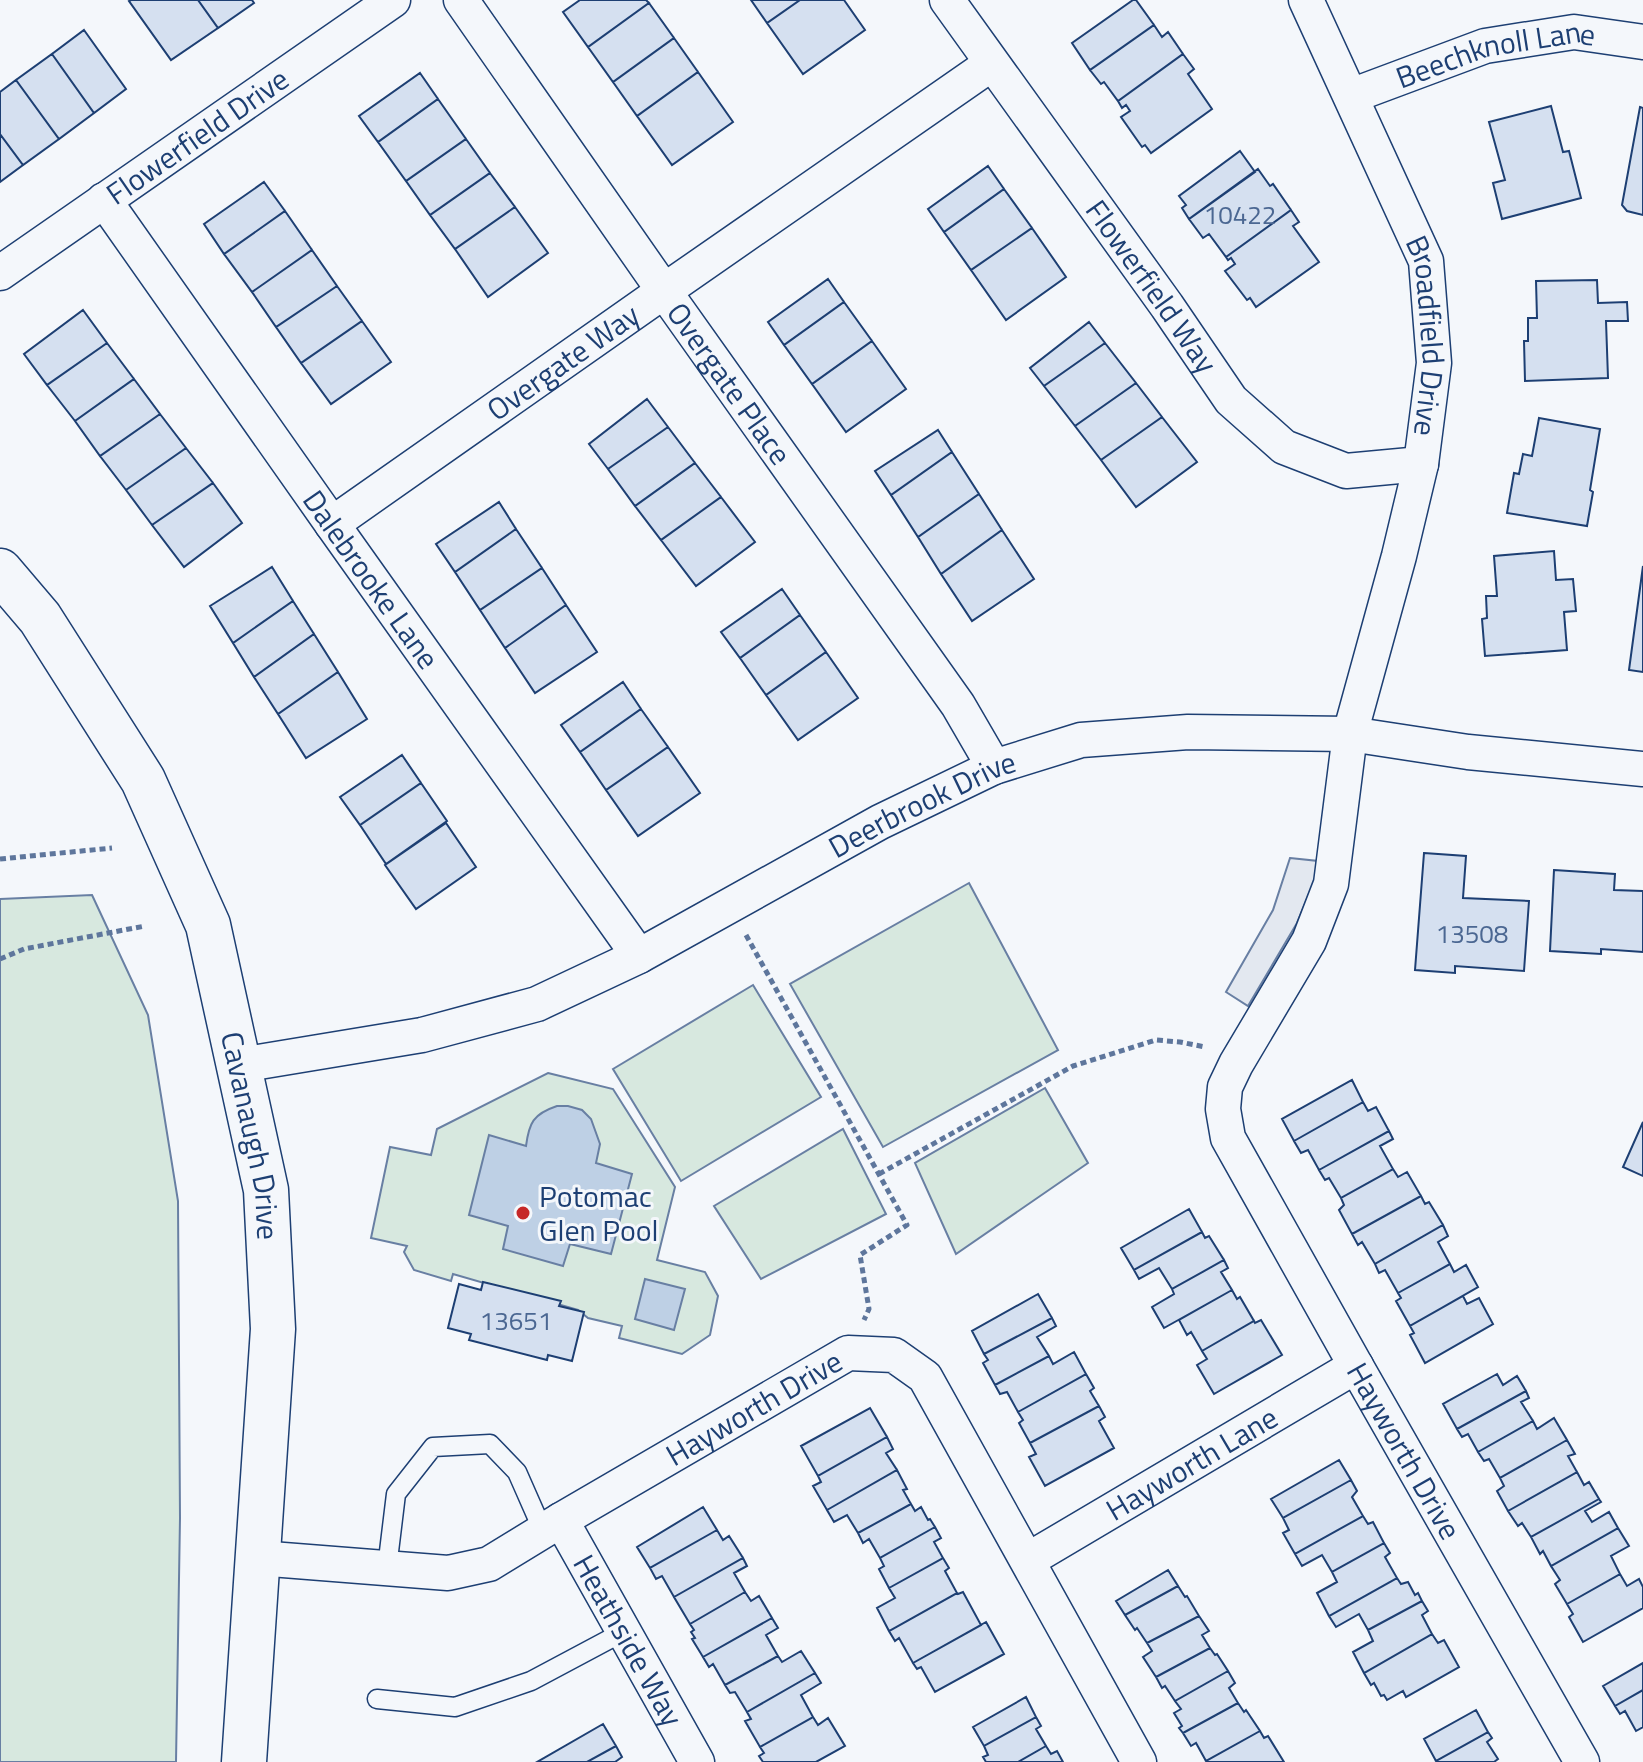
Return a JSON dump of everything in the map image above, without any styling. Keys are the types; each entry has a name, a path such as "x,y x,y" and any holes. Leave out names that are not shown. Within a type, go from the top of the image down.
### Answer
{"street":[{"name":"Flowerfield Drive","path":"0,273 393,0"},
{"name":"Overgate Place","path":"461,0 958,705 994,767"},
{"name":"Flowerfield Way","path":"947,0 1231,400 1284,447 1346,471 1421,464"},
{"name":"Broadfield Drive","path":"1306,0 1426,261 1434,363 1421,464 1350,734"},
{"name":"Beechknoll Lane","path":"1351,96 1485,46 1574,32 1643,42"},
{"name":"Overgate Way","path":"332,524 991,64"},
{"name":"Dalebrooke Lane","path":"104,200 639,956"},
{"name":"Cavanaugh Drive","path":"0,571 40,618 143,780 208,925 266,1190 273,1329 244,1762"},
{"name":"Deerbrook Drive","path":"240,1065 422,1035 537,1004 639,956 880,822 994,767 1081,740 1188,732 1350,734 1468,752 1643,769"},
{"name":"Hayworth Drive","path":"1350,734 1331,884 1309,941 1225,1087 1223,1109 1228,1138 1582,1762"},
{"name":"Hayworth Drive","path":"258,1558 448,1573 489,1564 848,1353 894,1355 925,1377 1139,1762"},
{"name":"Hayworth Lane","path":"1028,1560 1356,1366"},
{"name":"Heathside Way","path":"552,1526 623,1632 697,1762"}],"lane":[{"path":"387,1568 396,1494 433,1447 490,1444 517,1472 552,1526"},
{"path":"377,1699 455,1707 531,1681 623,1632"}],"path":[{"path":"0,859 112,848"},
{"path":"730,906 907,1225 860,1255 869,1309 848,1353"},
{"path":"0,959 24,949 145,926"},
{"path":"879,1174 1073,1066 1156,1040 1215,1049 1236,1064"}],"shaded area":[{"path":"1290,858 1318,861 1315,880 1297,923 1248,1006 1226,992 1273,910"},
{"path":"969,883 1058,1050 883,1147 790,984"},
{"path":"92,895 148,1015 178,1201 180,1518 176,1762 0,1762 0,899"},
{"path":"753,985 821,1097 681,1181 613,1069"},
{"name":"Potomac Glen Pool","path":"548,1073 613,1089 675,1187 657,1260 705,1272 718,1296 710,1335 682,1354 619,1338 622,1326 588,1318 578,1310 453,1274 451,1281 414,1270 404,1252 407,1246 371,1238 390,1147 431,1155 437,1129"},
{"path":"1045,1088 1088,1163 956,1254 915,1163"},
{"path":"843,1129 886,1214 761,1279 714,1206"}],"water":[{"path":"557,1106 582,1110 591,1119 600,1144 596,1163 632,1174 611,1254 570,1244 563,1266 503,1249 508,1226 469,1215 489,1135 526,1146 537,1116"},
{"path":"645,1279 685,1289 674,1330 635,1319"}],"building":[{"path":"131,0 198,0 218,28 171,60"},
{"path":"198,0 252,0 254,3 218,28"},
{"path":"580,0 646,0 649,3 588,47 563,12"},
{"path":"751,0 800,0 767,23"},
{"path":"800,0 844,0 865,30 803,74 767,23"},
{"path":"1133,0 1154,25 1090,70 1072,43"},
{"path":"649,3 674,38 613,82 588,47"},
{"path":"1154,25 1162,37 1168,32 1183,54 1118,101 1090,70"},
{"path":"84,30 126,89 94,113 52,54"},
{"path":"674,38 698,72 637,116 613,82"},
{"path":"52,54 94,113 59,139 16,80"},
{"path":"1183,54 1194,69 1188,74 1212,109 1151,153 1145,145 1142,147 1121,117 1130,111 1126,105 1122,108 1118,101"},
{"path":"698,72 733,122 672,165 637,116"},
{"path":"420,73 438,99 378,142 359,116"},
{"path":"16,80 59,139 23,165 0,134 0,92"},
{"path":"438,99 466,139 406,181 378,142"},
{"path":"1551,106 1563,152 1569,151 1581,198 1502,219 1493,183 1505,180 1489,122"},
{"path":"1640,107 1643,108 1643,215 1627,211 1622,205"},
{"path":"0,134 23,165 0,182"},
{"path":"466,139 490,173 430,215 406,181"},
{"path":"1240,151 1255,172 1189,219 1182,208 1186,205 1179,196"},
{"path":"988,166 1004,189 944,232 928,209"},
{"path":"1258,169 1291,210 1226,257 1209,234 1203,238 1189,219"},
{"path":"490,173 515,207 455,249 430,215"},
{"path":"264,182 285,211 224,254 204,224"},
{"path":"1004,189 1032,228 971,270 944,232"},
{"path":"515,207 548,253 488,297 455,249"},
{"path":"1291,210 1299,222 1293,226 1319,262 1256,307 1225,271 1235,264 1226,257"},
{"path":"285,211 312,250 252,292 224,254"},
{"path":"1032,228 1066,277 1006,320 971,270"},
{"path":"312,250 337,286 276,327 252,292"},
{"path":"828,279 844,302 784,345 768,322"},
{"path":"1597,280 1598,303 1627,302 1628,321 1606,321 1608,378 1525,381 1524,341 1528,341 1528,318 1537,318 1536,281"},
{"path":"337,286 362,321 301,363 276,327"},
{"path":"844,302 872,341 812,384 784,345"},
{"path":"83,310 107,343 47,385 24,354"},
{"path":"362,321 391,362 331,404 301,363"},
{"path":"1089,322 1105,343 1044,386 1030,368"},
{"path":"872,341 906,389 846,432 812,384"},
{"path":"107,343 134,379 75,421 47,385"},
{"path":"1105,343 1136,383 1075,426 1044,386"},
{"path":"134,379 160,414 100,456 75,421"},
{"path":"1136,383 1162,417 1101,460 1075,426"},
{"path":"647,399 668,427 608,469 589,444"},
{"path":"160,414 186,448 126,490 100,456"},
{"path":"1162,417 1197,462 1136,507 1101,460"},
{"path":"1539,418 1600,429 1587,526 1507,513 1514,473 1519,474 1523,454 1532,456"},
{"path":"668,427 695,463 635,506 608,469"},
{"path":"938,430 952,452 891,495 875,471"},
{"path":"186,448 213,483 152,525 126,490"},
{"path":"952,452 979,494 918,537 891,495"},
{"path":"695,463 721,497 661,540 635,506"},
{"path":"213,483 242,523 184,567 152,525"},
{"path":"979,494 1002,530 941,574 918,537"},
{"path":"721,497 755,542 696,586 661,540"},
{"path":"499,502 516,529 455,572 436,544"},
{"path":"516,529 542,568 480,610 455,572"},
{"path":"1002,530 1034,579 972,621 941,574"},
{"path":"1554,551 1556,580 1573,579 1576,611 1564,612 1567,650 1485,656 1482,619 1487,618 1486,596 1497,596 1494,556"},
{"path":"1643,566 1643,672 1629,670"},
{"path":"272,567 293,601 233,643 210,606"},
{"path":"542,568 566,605 505,648 480,610"},
{"path":"782,589 800,615 740,658 721,632"},
{"path":"293,601 314,634 254,677 233,643"},
{"path":"566,605 597,652 535,693 505,648"},
{"path":"800,615 826,652 766,695 740,658"},
{"path":"314,634 338,672 278,714 254,677"},
{"path":"826,652 858,698 798,740 766,695"},
{"path":"338,672 367,719 306,758 278,714"},
{"path":"623,682 641,709 580,752 561,725"},
{"path":"641,709 668,747 606,790 580,752"},
{"path":"668,747 700,793 638,836 606,790"},
{"path":"402,755 421,783 360,825 340,797"},
{"path":"421,783 447,821 386,864 360,825"},
{"path":"446,823 476,867 416,909 385,865"},
{"path":"1424,853 1466,856 1463,898 1529,901 1524,971 1455,966 1455,973 1415,970"},
{"path":"1554,870 1615,874 1614,890 1643,891 1643,952 1601,949 1601,954 1550,951"},
{"path":"1352,1080 1363,1102 1294,1141 1282,1119"},
{"path":"1363,1102 1368,1111 1376,1107 1389,1131 1319,1170 1308,1150 1301,1153 1294,1141"},
{"path":"1643,1122 1643,1176 1623,1167"},
{"path":"1389,1131 1393,1139 1380,1146 1393,1169 1341,1198 1329,1178 1325,1180 1319,1170"},
{"path":"1393,1169 1398,1177 1407,1172 1421,1196 1352,1234 1339,1210 1344,1205 1341,1198"},
{"path":"1421,1196 1425,1204 1429,1202 1443,1225 1375,1264 1362,1242 1358,1245 1352,1234"},
{"path":"1189,1209 1202,1232 1134,1270 1121,1248"},
{"path":"1443,1225 1448,1236 1438,1242 1450,1264 1398,1293 1385,1270 1379,1273 1375,1264"},
{"path":"1202,1232 1205,1238 1209,1236 1224,1260 1172,1289 1159,1268 1139,1279 1134,1270"},
{"path":"1224,1260 1228,1268 1221,1272 1232,1290 1164,1328 1152,1307 1174,1294 1172,1289"},
{"path":"1450,1264 1454,1272 1466,1265 1478,1287 1410,1326 1396,1301 1401,1298 1398,1293"},
{"path":"483,1282 561,1301 559,1306 584,1312 572,1361 548,1355 547,1360 469,1340 471,1334 448,1328 459,1284 481,1290"},
{"path":"1232,1290 1237,1299 1240,1297 1254,1321 1202,1351 1191,1332 1187,1335 1179,1320"},
{"path":"1038,1294 1052,1318 984,1354 972,1331"},
{"path":"1463,1296 1467,1304 1479,1298 1493,1324 1425,1363 1410,1335 1414,1333 1410,1326"},
{"path":"1052,1318 1056,1326 1037,1337 1049,1356 995,1385 983,1363 988,1360 984,1354"},
{"path":"1261,1320 1282,1355 1214,1394 1197,1365 1207,1359 1202,1351"},
{"path":"1074,1352 1086,1374 1018,1412 1007,1392 1000,1394 995,1385 1049,1356 1053,1364"},
{"path":"1086,1374 1094,1388 1090,1391 1099,1406 1030,1443 1019,1423 1023,1420 1018,1412"},
{"path":"1497,1374 1503,1385 1517,1376 1526,1391 1457,1429 1443,1404"},
{"path":"1526,1391 1529,1398 1521,1402 1533,1421 1478,1452 1468,1434 1462,1437 1457,1429"},
{"path":"1099,1406 1105,1417 1099,1421 1114,1448 1045,1486 1029,1457 1036,1454 1030,1443"},
{"path":"870,1408 887,1437 818,1476 801,1446"},
{"path":"1554,1418 1567,1440 1500,1478 1489,1459 1484,1461 1478,1452 1533,1421 1537,1429"},
{"path":"887,1437 893,1449 886,1453 897,1470 827,1510 813,1486 821,1482 818,1476"},
{"path":"1567,1440 1575,1454 1568,1456 1577,1472 1508,1511 1497,1491 1504,1486 1500,1478"},
{"path":"1339,1460 1351,1480 1283,1518 1271,1499"},
{"path":"897,1470 911,1504 858,1533 847,1515 834,1522 827,1510"},
{"path":"1577,1472 1584,1485 1589,1482 1599,1499 1531,1537 1522,1523 1518,1526 1508,1511"},
{"path":"1351,1480 1357,1491 1352,1497 1363,1516 1295,1554 1283,1533 1289,1530 1283,1518"},
{"path":"1599,1499 1601,1502 1585,1511 1592,1522 1609,1512 1618,1528 1551,1566 1531,1537"},
{"path":"911,1504 915,1511 921,1507 935,1527 880,1558 869,1539 863,1543 858,1533"},
{"path":"703,1507 717,1530 650,1568 637,1547"},
{"path":"1363,1516 1368,1524 1373,1522 1384,1543 1332,1572 1322,1555 1302,1566 1295,1554"},
{"path":"935,1527 941,1538 934,1542 943,1558 889,1588 879,1569 884,1566 880,1558"},
{"path":"1618,1528 1629,1546 1611,1556 1620,1574 1567,1604 1555,1584 1560,1580 1551,1566"},
{"path":"717,1530 723,1540 729,1536 743,1558 674,1597 662,1576 656,1579 650,1568"},
{"path":"1384,1543 1390,1553 1385,1557 1397,1578 1329,1616 1317,1593 1337,1582 1332,1572"},
{"path":"743,1558 747,1566 734,1573 745,1592 690,1624 674,1597"},
{"path":"943,1558 949,1568 945,1571 957,1593 889,1631 877,1608 895,1598 889,1588"},
{"path":"1168,1570 1178,1586 1125,1615 1116,1601"},
{"path":"1620,1574 1627,1586 1639,1579 1643,1587 1643,1608 1583,1642 1569,1617 1573,1614 1567,1604"},
{"path":"1397,1578 1401,1584 1408,1582 1422,1601 1368,1630 1359,1614 1336,1627 1329,1616"},
{"path":"1178,1586 1199,1616 1147,1643 1125,1615"},
{"path":"745,1592 751,1601 759,1596 772,1618 703,1657 692,1639 695,1638 691,1632 694,1630 690,1624"},
{"path":"963,1592 981,1625 913,1663 899,1638 895,1641 889,1631"},
{"path":"1422,1601 1428,1611 1422,1615 1432,1634 1364,1673 1353,1652 1373,1641 1368,1630"},
{"path":"1199,1616 1209,1631 1202,1635 1210,1648 1156,1677 1143,1657 1152,1651 1147,1643"},
{"path":"772,1618 778,1628 766,1635 778,1656 725,1685 713,1664 709,1667 703,1657"},
{"path":"986,1622 1004,1654 935,1692 921,1667 917,1669 913,1663"},
{"path":"1432,1634 1438,1643 1444,1640 1459,1667 1406,1697 1403,1691 1387,1700 1384,1695 1381,1696 1364,1673"},
{"path":"1210,1648 1228,1671 1175,1701 1156,1677"},
{"path":"801,1651 815,1673 747,1712 735,1692 730,1693 725,1685 778,1656 782,1662"},
{"path":"1643,1663 1643,1690 1615,1706 1603,1686"},
{"path":"1228,1671 1235,1683 1229,1688 1238,1703 1183,1733 1174,1713 1181,1709 1175,1701"},
{"path":"815,1673 821,1683 801,1695 813,1717 760,1747 745,1721 751,1719 747,1712"},
{"path":"1643,1690 1643,1727 1636,1731 1625,1711 1620,1714 1615,1706"},
{"path":"1026,1697 1036,1717 984,1746 973,1727"},
{"path":"1238,1703 1260,1731 1206,1761 1196,1743 1191,1746 1183,1733"},
{"path":"1476,1710 1488,1732 1436,1761 1424,1739"},
{"path":"813,1717 818,1725 828,1718 845,1746 816,1762 763,1762 759,1756 764,1753 760,1747"},
{"path":"1036,1717 1041,1726 1036,1729 1046,1746 1018,1762 986,1762 983,1757 988,1755 984,1746"},
{"path":"603,1724 616,1746 587,1762 537,1762"},
{"path":"1260,1731 1264,1738 1268,1736 1284,1762 1206,1761"},
{"path":"1488,1732 1492,1738 1487,1742 1498,1759 1494,1762 1436,1761"},
{"path":"616,1746 622,1757 615,1762 587,1762"},
{"path":"1046,1746 1051,1754 1057,1751 1063,1762 1018,1762"}],"place":[{"name":"Potomac Glen Pool","path":"523,1213"}]}
